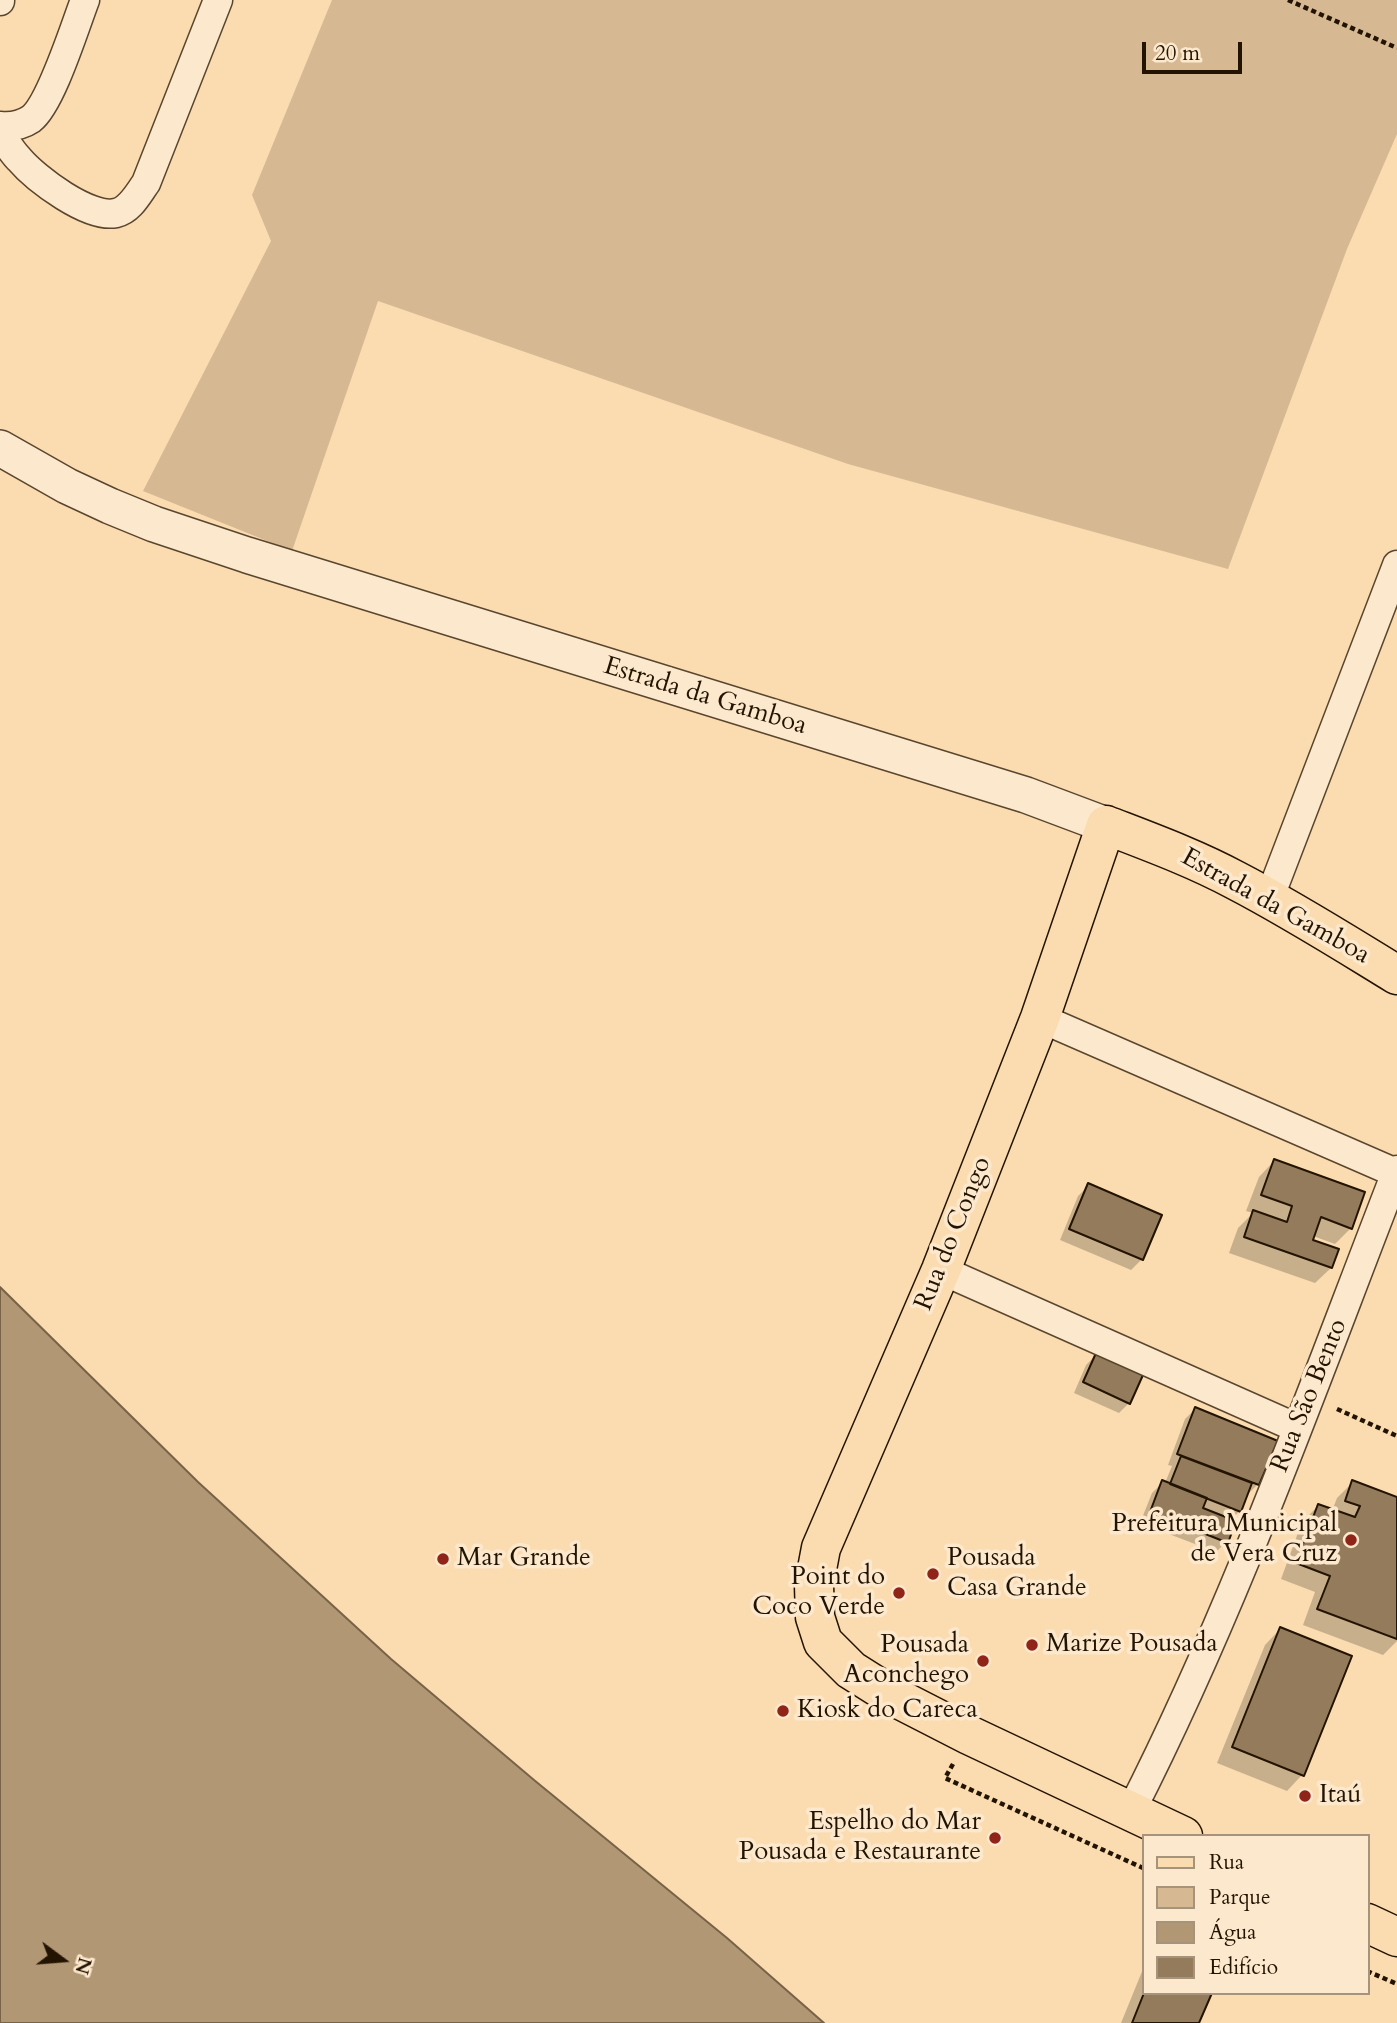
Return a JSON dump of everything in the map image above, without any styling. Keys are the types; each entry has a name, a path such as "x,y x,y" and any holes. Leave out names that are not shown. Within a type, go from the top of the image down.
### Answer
{"main road":[{"name":"Estrada da Gamboa","path":"1107,825 1183,856 1269,899 1307,919 1397,975"},
{"name":"Rua do Congo","path":"969,1735 889,1694 851,1670 823,1642 815,1618 814,1585 821,1548 941,1270 1040,1018 1107,825"},
{"path":"969,1735 1178,1834"},
{"path":"1369,1924 1397,1937"}],"street":[{"path":"0,126 12,127 32,118 48,94 85,0"},
{"path":"0,133 19,159 60,193 98,212 117,213 124,209 134,201 146,183 218,0"},
{"name":"Estrada da Gamboa","path":"0,448 67,486 154,524 273,564 1026,795 1107,825"},
{"path":"1269,899 1397,565"},
{"path":"1040,1018 1396,1171"},
{"name":"Rua São Bento","path":"1131,1811 1167,1741 1210,1646 1311,1397 1396,1171"},
{"path":"941,1270 1297,1428"}],"path":[{"path":"1289,0 1397,48"},
{"path":"1311,1397 1397,1436"},
{"path":"969,1735 945,1778 1142,1868"},
{"path":"1369,1971 1397,1984"}],"green space":[{"path":"332,0 1397,0 1397,134 1347,249 1228,569 848,464 378,301 292,551 143,491 271,241 252,195"}],"water":[{"path":"0,1287 198,1482 391,1659 727,1938 824,2023 0,2023"}],"building":[{"path":"1274,1159 1365,1192 1352,1229 1321,1217 1313,1240 1339,1249 1332,1268 1244,1237 1253,1210 1287,1222 1292,1206 1261,1195"},
{"path":"1088,1183 1162,1215 1143,1260 1069,1229"},
{"path":"1096,1353 1143,1375 1130,1404 1083,1382"},
{"path":"1195,1407 1278,1441 1259,1485 1177,1454"},
{"path":"1181,1456 1252,1483 1241,1512 1170,1484"},
{"path":"1162,1480 1207,1498 1203,1508 1236,1521 1228,1543 1150,1512"},
{"name":"Prefeitura Municipal de Vera Cruz","path":"1352,1480 1397,1497 1397,1639 1317,1609 1330,1576 1296,1563 1318,1504 1355,1517 1360,1506 1345,1501"},
{"path":"1280,1627 1352,1656 1304,1776 1232,1747"},
{"path":"1143,1995 1211,1995 1199,2023 1132,2023"}],"place":[{"name":"Prefeitura Municipal de Vera Cruz","path":"1351,1540"},
{"name":"Mar Grande","path":"443,1559"},
{"name":"Pousada Casa Grande","path":"933,1574"},
{"name":"Point do Coco Verde","path":"899,1593"},
{"name":"Marize Pousada","path":"1032,1645"},
{"name":"Pousada Aconchego","path":"983,1661"},
{"name":"Kiosk do Careca","path":"783,1711"},
{"name":"Itaú","path":"1305,1796"},
{"name":"Espelho do Mar Pousada e Restaurante","path":"995,1838"}]}
